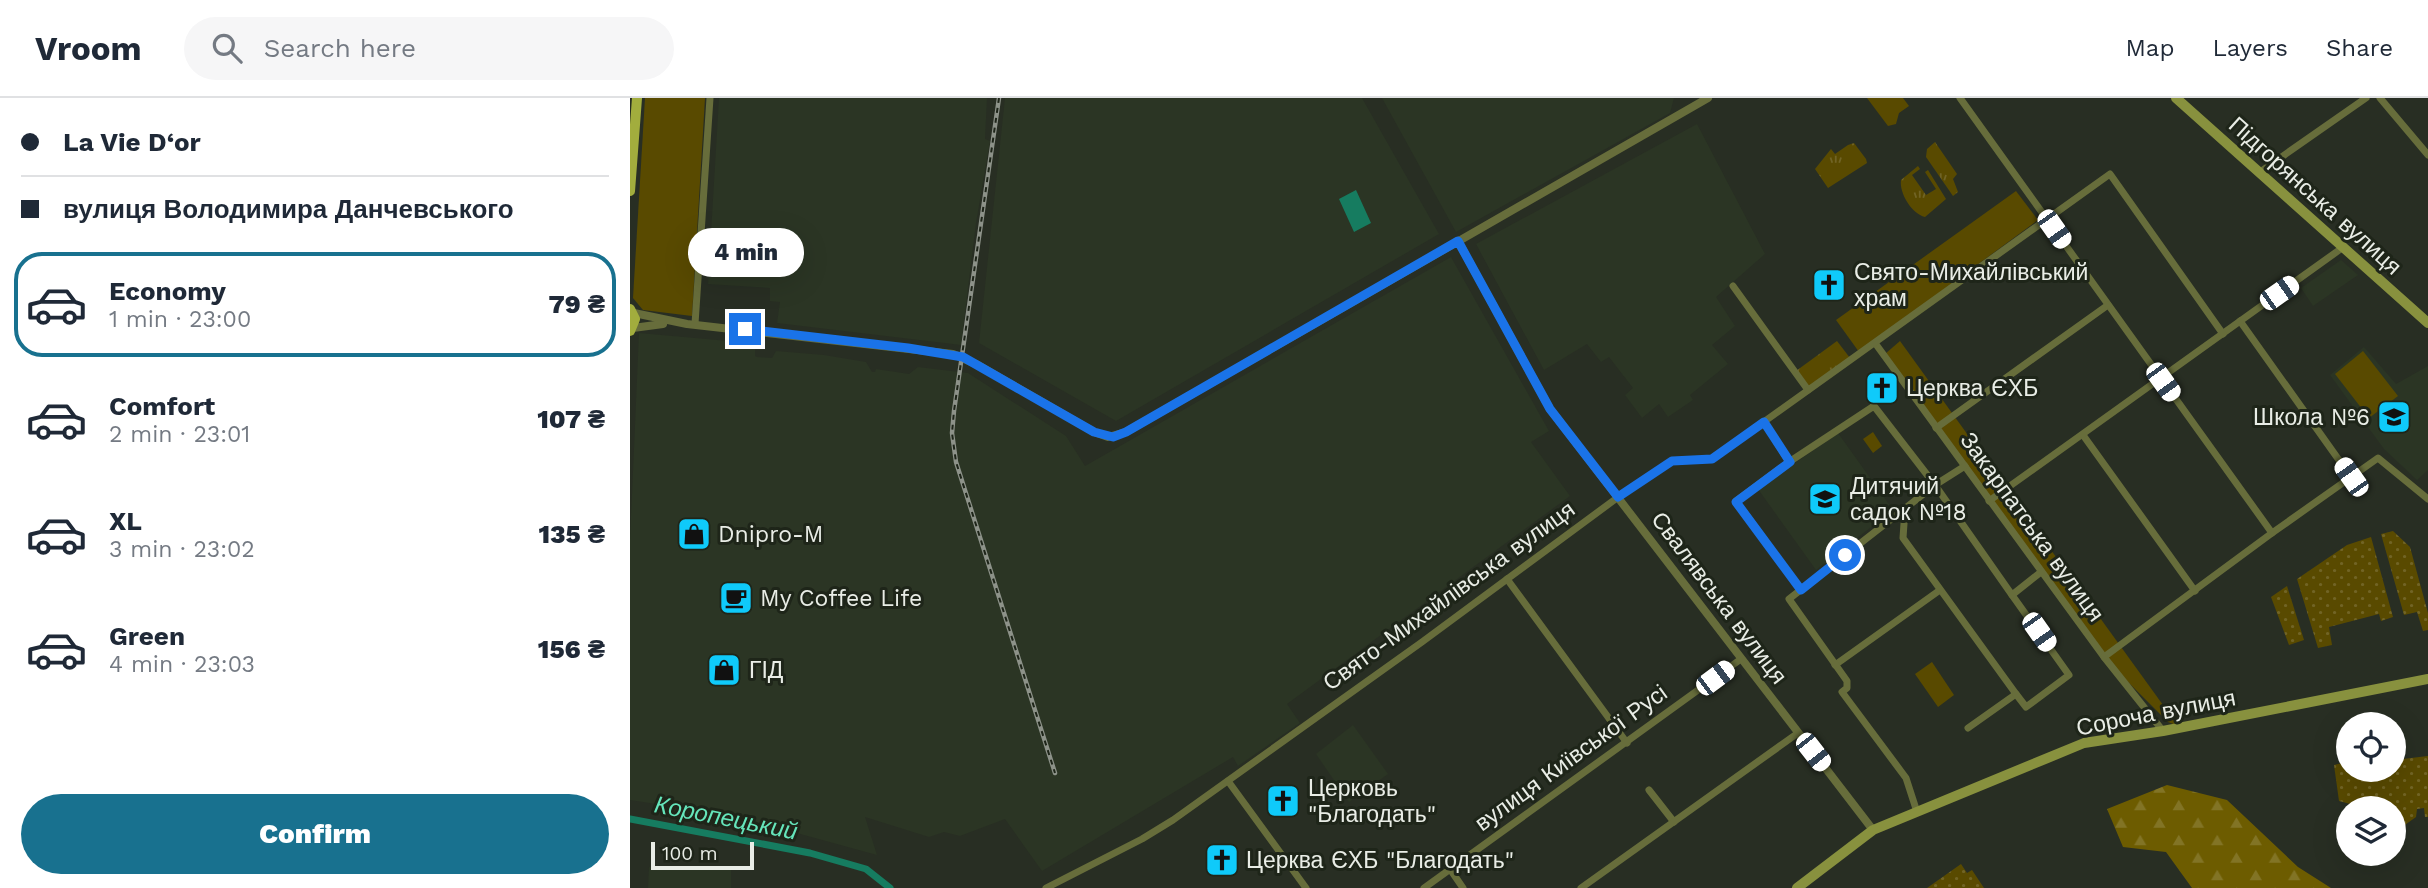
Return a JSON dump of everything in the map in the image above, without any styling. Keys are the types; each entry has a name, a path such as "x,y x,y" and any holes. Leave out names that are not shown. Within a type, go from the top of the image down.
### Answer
{"main road":[{"path":"630,191 633,110 637,98"},
{"name":"Підгорянська вулиця","path":"2176,98 2342,248 2426,317"},
{"path":"631,309 635,322 631,329"},
{"name":"Сороча вулиця","path":"1797,888 1873,830 2084,743 2163,731 2428,678"}],"street":[{"path":"691,324 709,98"},
{"path":"1687,98 1694,106"},
{"path":"631,309 649,318 691,324 953,354 978,365 1094,432 1113,437 1708,98"},
{"path":"1960,98 2272,533"},
{"path":"2260,173 2367,98"},
{"path":"2380,98 2428,155"},
{"name":"Свято-Михайлівська вулиця","path":"1046,888 1142,839 1228,781 1618,497 1672,461 1712,459 2110,174 2223,334"},
{"name":"Свалявська вулиця","path":"1458,241 1550,409 1873,830"},
{"path":"1989,501 2342,248"},
{"path":"1733,286 1808,390"},
{"path":"1936,428 2108,305"},
{"path":"2240,321 2351,477"},
{"path":"631,329 648,324 691,324"},
{"name":"Закарпатська вулиця","path":"1875,343 2104,657 2163,731"},
{"path":"1801,590 1736,502 1874,406 1936,485 2069,675 2026,707 1903,538 1905,509"},
{"path":"1764,422 1790,462"},
{"path":"2083,435 2195,590"},
{"path":"2104,657 2378,458 2428,499"},
{"path":"1917,811 1906,778 1842,692 1847,688 1847,681 1789,599 1936,485 1965,467"},
{"path":"2012,595 2041,572"},
{"path":"1507,579 1627,743"},
{"path":"1835,665 1940,590"},
{"name":"вулиця Київської Русі","path":"1424,888 1741,659"},
{"path":"1968,728 2015,694"},
{"path":"1581,888 1798,733"},
{"path":"1228,781 1306,888"},
{"path":"1650,790 1674,822"},
{"path":"1450,869 1463,888"}],"shaded area":[{"path":"719,98 987,98 985,139 990,141 976,223 961,345 777,323 780,302 770,301 770,288 708,284"},
{"path":"1005,98 1362,98 1439,234 1116,421 979,343"},
{"path":"1382,98 1674,98 1670,113 1456,232"},
{"path":"1697,124 1765,254 1716,297 1735,326 1712,345 1728,364 1690,395 1693,400 1668,417 1659,404 1642,418 1625,395 1633,388 1609,357 1601,362 1587,344 1544,370 1476,244"},
{"path":"1356,190 1371,223 1354,232 1339,199"},
{"path":"1451,257 1549,431 1531,442 1570,496 1287,704 1300,723 1238,766 1233,757 1042,871 1005,819 960,836 944,832 929,837 865,817 877,855 735,816 630,800 630,540 639,333 751,343 757,357 772,358 776,351 866,362 872,372 876,369 909,374 918,367 968,373 1066,436 1085,466"},
{"path":"2341,260 2358,275 2313,306 2301,288"},
{"name":"Школа №6","path":"2364,347 2396,384 2428,366 2428,470 2417,480 2384,449 2330,375"},
{"name":"Дитячий садок №18","path":"1838,433 1893,510 1816,570 1758,489"},
{"path":"1353,725 1388,774 1349,802 1316,754"},
{"path":"649,867 731,868 731,888 648,888"}],"green space":[{"path":"645,98 705,98 692,316 643,310 633,298"},
{"path":"1867,98 1903,98 1909,106 1899,113 1896,124 1888,126"},
{"path":"1935,142 1957,174 1953,179 1958,192 1953,196 1926,157 1927,149"},
{"path":"1854,143 1867,163 1828,188 1815,169 1831,149 1835,154"},
{"path":"1918,166 1920,169 1912,175 1926,195 1936,189 1925,172 1928,170 1946,199 1925,217 1911,207 1904,197 1901,185 1901,180"},
{"path":"2016,191 2038,220 1859,352 1836,320"},
{"path":"1837,341 1850,358 1809,388 1796,371"},
{"path":"1900,341 2176,725 2168,722 2120,674 1885,354"},
{"path":"2363,351 2398,396 2369,418 2335,374"},
{"path":"1873,432 1882,446 1873,453 1863,439"},
{"path":"2393,531 2410,547 2428,613 2428,630 2423,631 2417,612 2404,615 2381,534"},
{"path":"2371,537 2393,617 2381,621 2379,614 2329,627 2332,645 2318,648 2297,579 2347,545"},
{"path":"2287,586 2304,640 2289,645 2271,597"},
{"path":"1932,662 1954,695 1938,707 1915,674"},
{"path":"2428,756 2428,817 2425,817 2424,808 2417,809 2416,817 2406,824 2406,796 2338,796 2336,782 2406,782 2406,759"},
{"path":"2167,785 2227,800 2298,867 2331,888 2192,888 2166,852 2123,847 2107,809"},
{"path":"1961,864 1967,873 1972,870 1984,888 1927,888"}],"waterway":[{"name":"Коропецький","path":"630,819 810,853 866,869 890,888"}],"railway":[{"path":"999,98 952,433 956,462 1055,773"}],"place":[{"name":"Свято-Михайлівський храм","path":"1829,285"},
{"name":"Церква ЄХБ","path":"1882,388"},
{"name":"Школа №6","path":"2394,417"},
{"name":"Дитячий садок №18","path":"1825,499"},
{"name":"Dnipro-M","path":"694,534"},
{"name":"My Coffee Life","path":"736,598"},
{"name":"ГІД","path":"724,670"},
{"name":"Церковь \"Благодать\"","path":"1283,801"},
{"name":"Церква ЄХБ \"Благодать\"","path":"1222,860"}],"route":[{"path":"745,329 963,357 1094,432 1113,437 1458,241 1550,409 1618,497 1672,461 1712,459 1764,422 1790,462 1736,502 1801,590 1845,555"}]}
